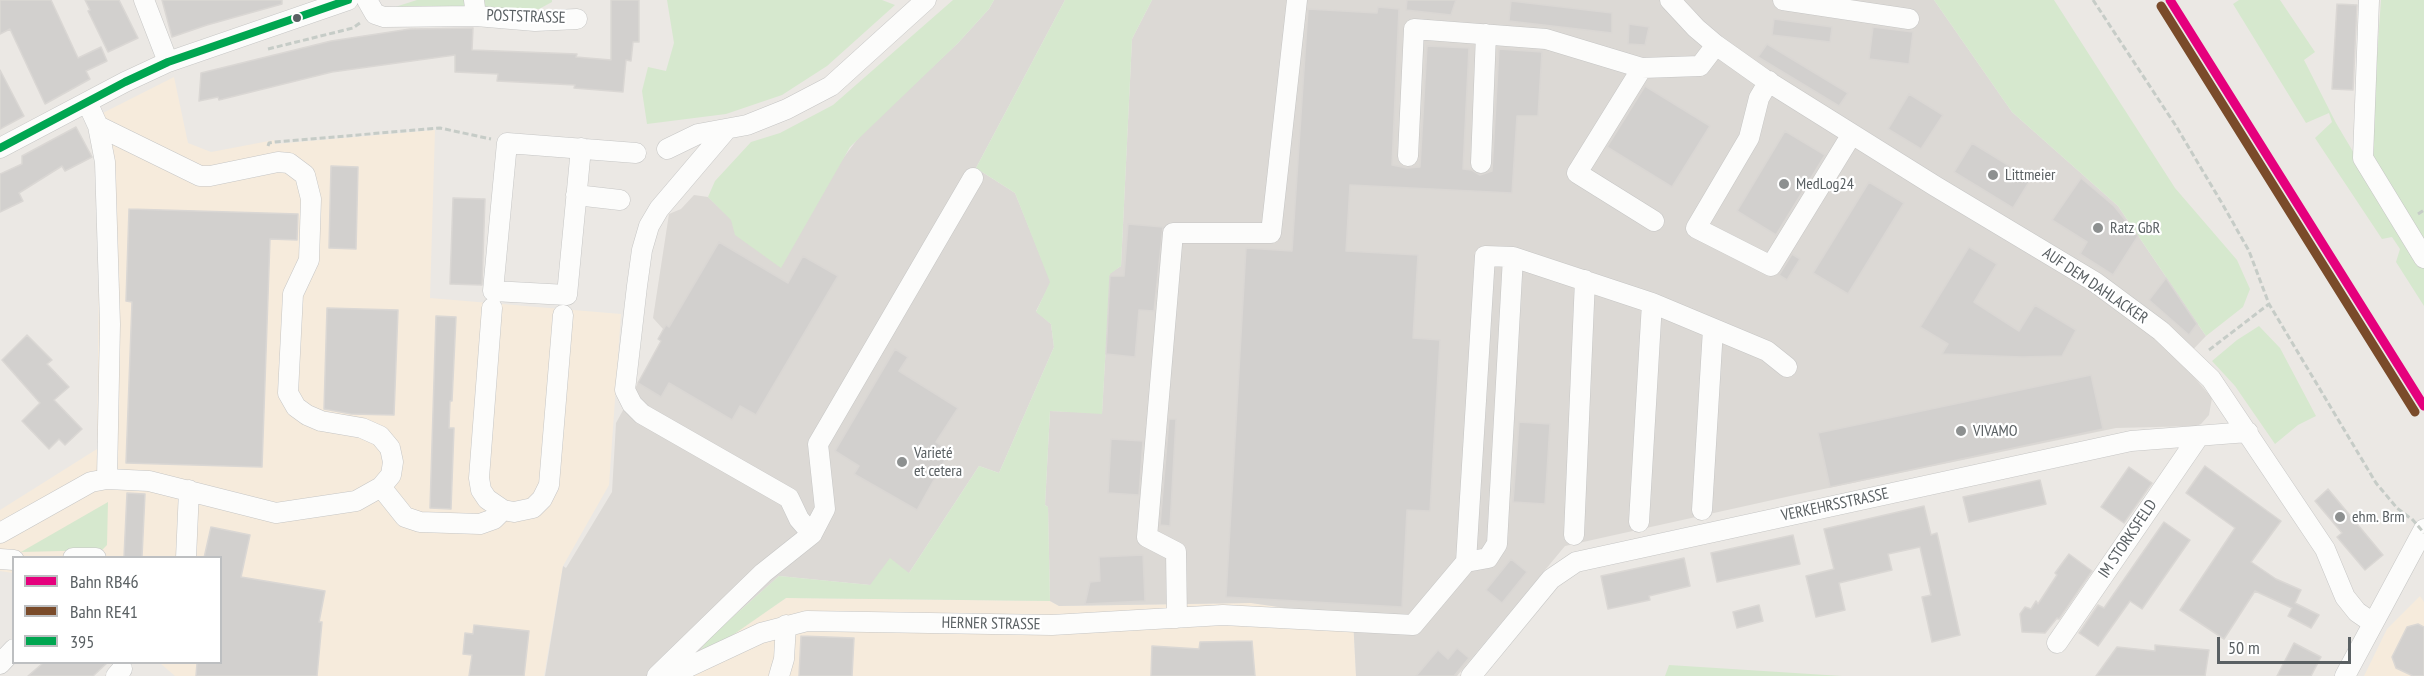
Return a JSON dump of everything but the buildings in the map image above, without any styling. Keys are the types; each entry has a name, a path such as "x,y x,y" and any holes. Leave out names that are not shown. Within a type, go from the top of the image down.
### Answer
{"street":[{"path":"144,0 168,62"},
{"path":"0,148 168,62 348,0"},
{"name":"POSTSTRASSE","path":"367,0 375,14 384,17 475,8 536,21 577,19"},
{"path":"667,149 698,134 747,125 787,109 831,86 926,0"},
{"path":"1177,618 1176,552 1147,537 1173,233 1271,234 1297,0"},
{"path":"1783,0 1909,19"},
{"path":"2369,0 2363,158 2424,258"},
{"name":"AUF DEM DAHLACKER","path":"1681,2 1716,45 1768,81 2095,282 2161,331 2211,379 2325,549 2345,597 2357,612 2373,623"},
{"path":"1408,156 1414,28 1546,39 1642,68 1700,66 1716,45"},
{"path":"1481,163 1486,34"},
{"path":"1642,68 1577,173 1654,220"},
{"path":"1768,81 1759,98 1749,138 1696,228 1771,266 1852,134"},
{"path":"87,102 98,126 105,162 110,324 107,479"},
{"path":"0,533 91,482 107,479 149,481 276,513 356,501 381,487 391,475 393,462 390,448 380,436 362,428 321,421 307,415 296,407 288,393 293,294 309,260 311,199 310,187 305,176 289,163 267,164 200,176 98,126"},
{"path":"727,129 671,194 649,226 642,250 625,390 632,404 642,414 789,498 799,519 812,534"},
{"path":"581,148 567,295 493,291 507,142 581,148 636,153"},
{"path":"657,676 763,573 812,534 825,509 818,444 973,178"},
{"path":"576,195 620,200"},
{"path":"1513,257 1497,544 1488,558 1466,562 1485,256 1513,257 1652,303 1767,351 1787,367"},
{"path":"1574,535 1585,280"},
{"path":"1639,522 1652,303"},
{"path":"492,308 479,478 487,499 503,510 514,512 533,508 542,499 549,485 563,315"},
{"path":"1702,510 1713,329"},
{"name":"VERKEHRSSTRASSE","path":"1471,676 1551,579 1576,562 2131,441 2248,432"},
{"name":"IM STORKSFELD","path":"2057,643 2199,436"},
{"path":"381,487 405,517 420,522 480,524 494,519 503,510"},
{"path":"186,556 189,490"},
{"path":"2346,676 2420,527"},
{"name":"HERNER STRASSE","path":"669,676 761,633 807,621 1052,625 1223,615 1413,625 1466,562"},
{"path":"779,676 784,659 786,625"},
{"path":"0,664 12,651"}],"path":[{"path":"2093,0 2176,126 2223,205 2249,251 2269,304 2376,483 2397,508 2420,527"},
{"path":"267,164 268,143 286,141 440,128 507,142"},
{"path":"2194,361 2269,304"}],"shaded area":[{"path":"994,0 1065,0 976,168 1015,193 1051,282 1036,311 1051,324 1054,347 999,473 979,466 909,573 870,585 779,576 708,639 698,654 684,643 648,676 545,676 563,566 566,568 612,492 616,423 661,341 658,339 663,329 653,318 669,214 681,209 694,195 708,197 732,220 841,161 863,132 958,43 989,9"},
{"path":"1152,0 1934,0 2012,112 2118,206 2206,336 2181,362 2212,398 2209,415 2196,426 2116,428 1565,546 1457,676 1356,676 1353,618 1251,603 1059,606 1050,601 1048,507 1045,505 1050,411 1102,413 1110,273 1121,266 1132,39"},
{"path":"174,77 188,143 211,152 274,140 275,144 435,130 430,298 621,314 609,485 563,566 544,676 175,676 161,664 222,664 222,556 12,556 12,573 0,571 0,510 97,449 100,175 87,121"},
{"path":"2420,596 2424,602 2424,676 2364,676 2387,629"},
{"path":"786,598 1050,601 1059,606 1251,603 1353,618 1356,676 671,676"}],"green space":[{"path":"417,0 552,0 552,2 539,9 395,7"},
{"path":"667,0 882,0 895,5 827,66 782,95 726,114 647,124 642,91 648,67 666,71 674,43"},
{"path":"953,0 994,0 989,9 958,43 850,147 781,268 735,235 731,220 708,197 715,181 751,142 780,133 833,105"},
{"path":"1065,0 1152,0 1132,39 1121,266 1110,274 1102,414 1050,411 1045,505 1048,507 1050,601 786,598 717,646 698,654 708,639 779,576 870,585 890,558 909,573 979,466 999,473 1054,347 1051,324 1036,312 1050,282 1015,193 976,168"},
{"path":"1934,0 2054,0 2175,188 2237,260 2250,289 2243,307 2206,336 2118,206 2012,112"},
{"path":"2239,0 2280,0 2315,52 2304,60 2358,160 2370,153 2381,0 2424,0 2424,306 2396,262 2400,249 2392,237 2382,239 2315,138 2332,122 2329,113 2306,123 2233,4"},
{"path":"2259,326 2280,348 2316,416 2298,425 2275,444 2235,386 2212,361 2237,340"},
{"path":"108,502 107,545 102,550 21,552"},
{"path":"1669,665 1842,676 1665,676"}],"rail line":[{"name":"RB46","path":"2170,0 2424,406"},
{"name":"RE41","path":"2161,6 2415,412"}],"transit line":[{"name":"395","path":"0,148 168,62 348,0"}],"place":[{"name":"Littmeier","path":"1993,175"},
{"name":"MedLog24","path":"1784,184"},
{"name":"Ratz GbR","path":"2098,228"},
{"name":"VIVAMO","path":"1961,431"},
{"name":"Varieté et cetera","path":"902,462"},
{"name":"ehm. Brm","path":"2340,517"}]}
